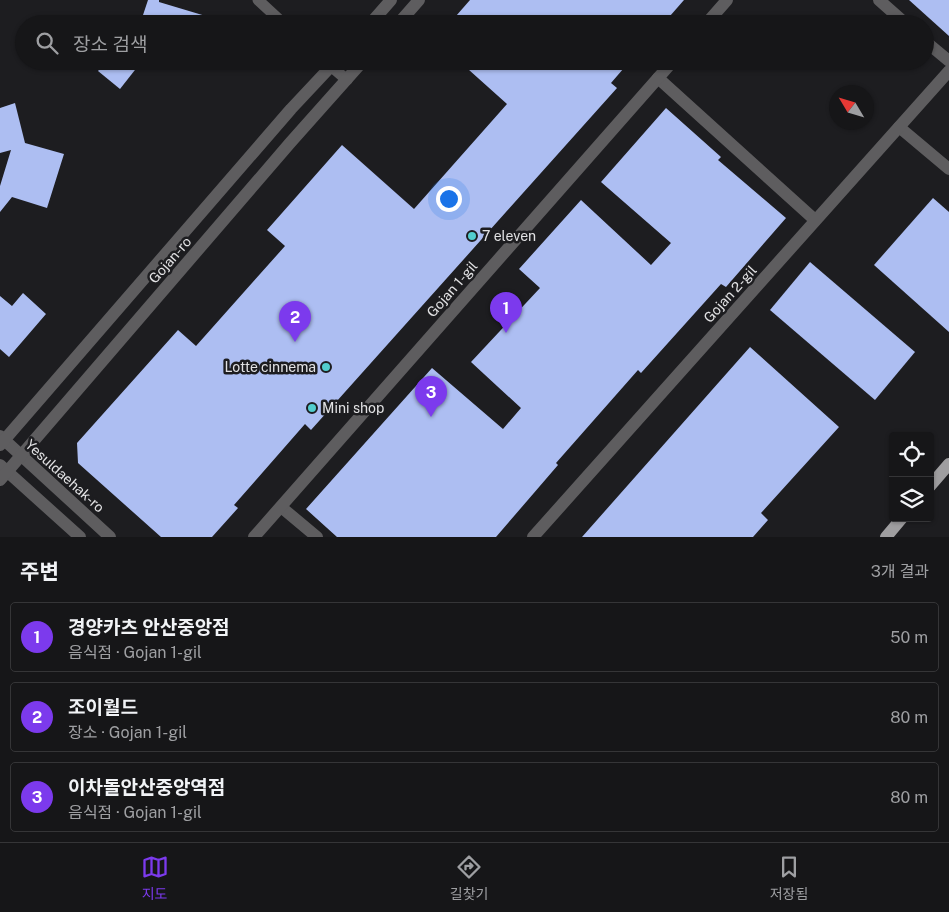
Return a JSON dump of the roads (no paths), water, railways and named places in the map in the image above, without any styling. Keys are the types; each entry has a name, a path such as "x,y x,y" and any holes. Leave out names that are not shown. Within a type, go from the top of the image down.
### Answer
{"main road":[{"path":"934,481 949,464"},
{"path":"886,537 899,522"}],"street":[{"path":"378,15 391,0"},
{"path":"406,15 419,0"},
{"path":"714,15 727,0"},
{"path":"879,0 896,15"},
{"path":"934,48 949,61"},
{"name":"Gojan-ro","path":"1,440 325,70"},
{"name":"Gojan-ro","path":"3,473 22,456 277,158 356,70"},
{"name":"Gojan 1-gil","path":"254,537 665,70"},
{"name":"Gojan 2-gil","path":"533,537 949,70"},
{"path":"658,78 815,220"},
{"path":"899,127 949,169"},
{"name":"Yesuldaehak-ro","path":"1,440 22,456 110,537"},
{"path":"3,473 80,537"},
{"path":"281,506 317,537"}],"lane":[{"path":"258,0 274,15"},
{"path":"338,70 347,80"}],"place":[{"name":"7 eleven","path":"472,236"},
{"name":"경양카츠 안산중앙점","path":"506,333"},
{"name":"조이월드","path":"295,342"},
{"name":"Lotte cinnema","path":"326,367"},
{"name":"Mini shop","path":"312,408"},
{"name":"이차돌안산중앙역점","path":"431,417"}]}
